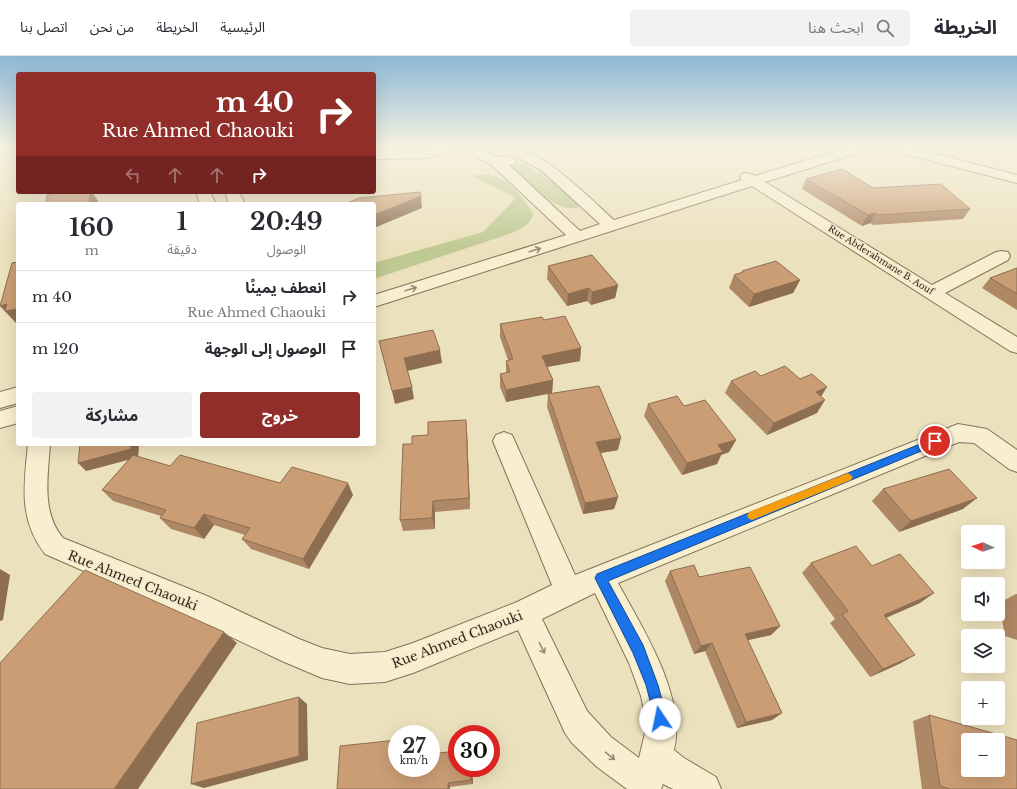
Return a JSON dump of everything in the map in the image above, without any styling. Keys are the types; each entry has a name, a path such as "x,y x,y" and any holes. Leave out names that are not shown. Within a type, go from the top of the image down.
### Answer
{"street":[{"path":"518,182 572,233"},
{"path":"563,182 606,222"},
{"path":"376,299 572,233 735,182"},
{"name":"Rue Abderahmane B. Aouf","path":"756,182 1017,346"},
{"path":"376,287 572,233"},
{"path":"932,292 1002,256"},
{"path":"0,400 16,396"},
{"path":"0,420 16,415"},
{"name":"Rue Ahmed Chaouki","path":"39,446 36,496 40,524 44,534 54,546 197,606 322,663 350,669 385,667 413,658 525,613 568,591 935,441 958,433 972,433 988,440 1017,462"},
{"path":"504,441 568,591"},
{"path":"600,578 638,650 658,704 662,732 651,776"},
{"path":"525,613 576,722 587,736 610,757 651,776 672,770 704,789"}],"green space":[{"path":"484,182 507,182 516,190 533,213 529,222 517,231 376,278 376,262 483,232 516,198"},
{"path":"526,182 555,182 579,205 579,207 563,207 543,196"}],"building":[{"path":"812,182 864,182 873,188 941,184 970,209 878,215 875,213 868,215"},
{"path":"420,192 421,196 376,214 376,202 350,202 359,198"},
{"path":"90,194 89,202 46,202 47,195"},
{"path":"592,255 618,285 592,292 589,288 568,294 548,266"},
{"path":"776,261 800,280 754,294 734,275 743,272 742,271"},
{"path":"16,262 16,309 5,311 7,304 0,306 12,263"},
{"path":"1017,268 1017,294 990,278"},
{"path":"565,316 581,348 542,356 553,380 506,390 500,374 510,372 506,361 513,359 500,324 542,317 544,320"},
{"path":"433,330 440,350 404,358 412,387 392,391 379,341"},
{"path":"785,366 800,379 812,374 827,387 816,392 825,400 774,423 731,381 755,371 761,376"},
{"path":"599,386 621,438 596,442 618,497 585,503 548,394"},
{"path":"677,396 684,406 705,400 736,440 718,445 723,452 687,463 648,404"},
{"path":"466,420 469,498 433,501 432,518 400,520 403,444 412,444 412,436 428,435 428,422"},
{"path":"80,446 131,446 131,449 78,463"},
{"path":"133,455 170,466 180,455 280,483 292,467 348,483 303,559 242,539 250,528 204,514 194,528 160,518 166,510 102,490"},
{"path":"949,469 977,498 911,521 883,489"},
{"path":"856,546 872,566 900,554 934,593 884,615 915,655 883,669 842,614 848,611 811,563"},
{"path":"694,565 699,577 750,567 780,626 745,634 782,713 746,722 712,643 701,646 670,571"},
{"path":"85,570 224,632 114,789 0,789 0,663"},
{"path":"299,697 299,756 191,784 197,723"},
{"path":"929,715 992,733 961,733 961,777 1005,777 1005,737 1017,740 1017,789 950,789 940,786"},
{"path":"388,741 388,777 440,777 440,753 448,752 448,777 471,777 471,780 448,783 448,789 337,789 340,746"}],"slow traffic":[{"path":"752,516 848,477"}],"route":[{"path":"660,719 658,704 652,685 638,650 600,578 935,441"}]}
